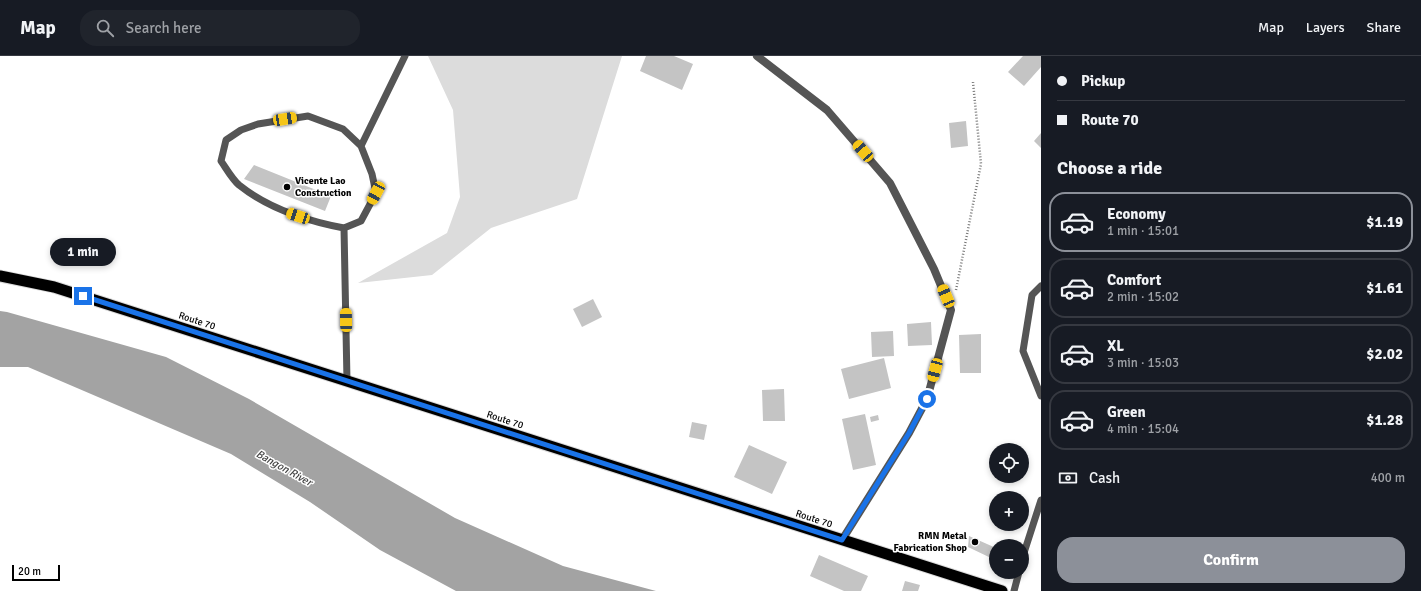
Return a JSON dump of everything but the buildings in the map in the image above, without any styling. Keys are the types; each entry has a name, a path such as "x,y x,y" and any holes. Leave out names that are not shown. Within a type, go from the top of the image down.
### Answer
{"highway":[{"name":"Route 70","path":"0,276 54,287 1002,591"}],"street":[{"path":"757,56 827,110 890,182 934,269 952,310 927,399 909,433 842,540"}],"lane":[{"path":"361,146 405,56"},
{"path":"308,116 343,129 361,146 372,174 376,193 361,221 344,228 321,223 276,208 238,185 221,161 226,140 241,130 258,124 308,116"},
{"path":"344,228 347,382"},
{"path":"1040,394 1023,351 1032,295 1041,286"},
{"path":"1028,539 1041,500"},
{"path":"1014,591 1017,579"}],"path":[{"path":"952,310 981,164 973,82"}],"shaded area":[{"path":"428,56 622,56 577,199 491,228 432,275 358,283 447,233 460,197 453,110"}],"water":[{"name":"Bangon River","path":"0,311 166,357 249,399 455,518 563,566 656,591 456,591 380,550 310,502 231,454 28,367 0,367"}],"place":[{"name":"Vicente Lao Construction","path":"287,187"},
{"name":"RMN Metal Fabrication Shop","path":"975,542"}],"route":[{"path":"83,296 842,540 909,433 927,399"}]}
